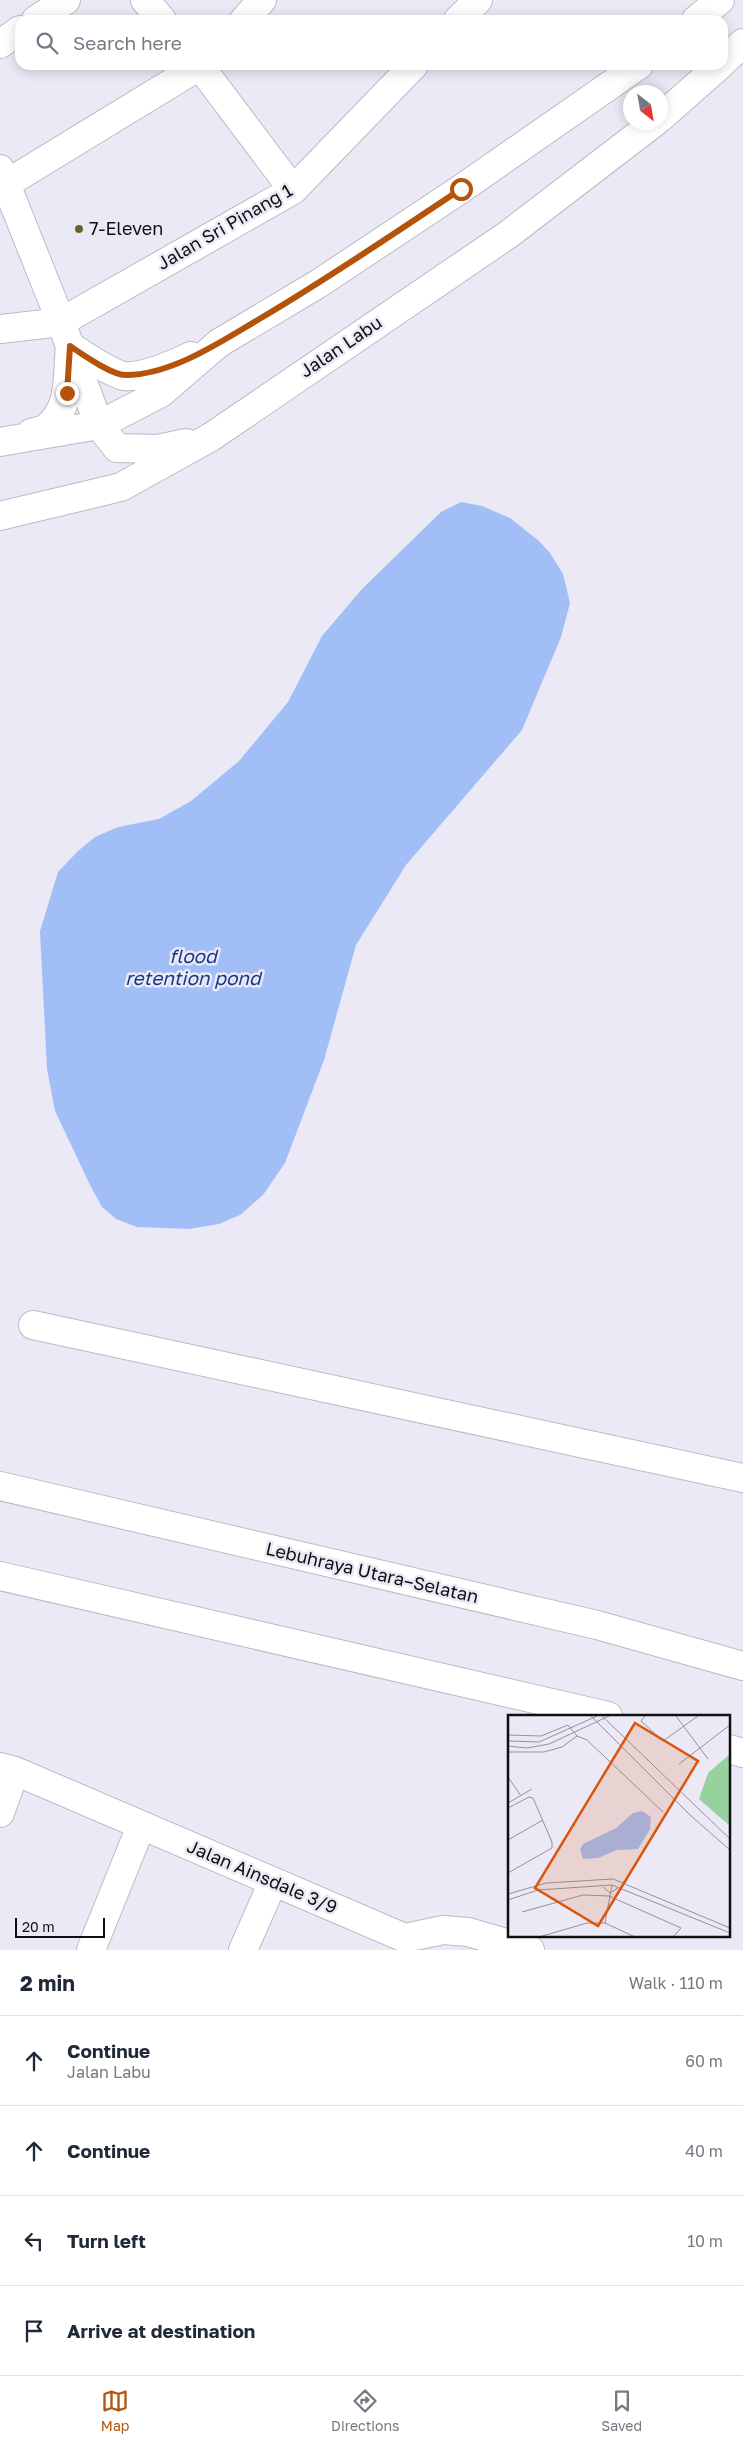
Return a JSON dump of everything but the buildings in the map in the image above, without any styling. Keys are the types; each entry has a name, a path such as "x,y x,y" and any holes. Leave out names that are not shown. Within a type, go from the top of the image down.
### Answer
{"main road":[{"path":"44,15 66,0"},
{"path":"145,0 158,15"},
{"path":"248,15 262,0"},
{"path":"463,15 478,0"},
{"path":"702,15 720,0"},
{"path":"0,44 15,34"},
{"path":"728,57 743,43"},
{"path":"191,70 2,179 65,334 99,425 117,448 158,449 212,437"},
{"path":"204,70 293,190"},
{"name":"Jalan Sri Pinang 1","path":"0,329 65,334 293,190 409,70"},
{"path":"65,334 97,363 124,376 162,370 219,343 326,279 469,184 632,70"},
{"path":"668,111 714,70"},
{"name":"Jalan Labu","path":"0,516 121,487 212,437 509,234 645,130"},
{"path":"0,441 46,429 60,412 67,393 65,334"},
{"path":"0,441 99,425 161,393 219,343"},
{"path":"33,1325 743,1478"},
{"name":"Lebuhraya Utara–Selatan","path":"0,1486 597,1625 743,1666"},
{"path":"0,1576 604,1715"},
{"path":"730,1749 743,1753"},
{"path":"0,1813 8,1769"},
{"name":"Jalan Ainsdale 3/9","path":"8,1769 273,1882 402,1944 443,1930 468,1932 530,1950"},
{"path":"91,1950 141,1826"},
{"path":"243,1950 273,1882"}],"water":[{"name":"flood retention pond","path":"461,502 482,506 510,518 539,541 550,553 563,574 570,603 561,637 522,730 406,865 356,945 324,1060 285,1163 263,1195 240,1215 219,1224 189,1229 137,1227 116,1219 102,1207 55,1111 47,1069 40,931 58,872 78,851 95,837 118,827 159,819 191,801 239,761 288,702 322,636 362,589 441,512"}],"place":[{"name":"7-Eleven","path":"79,229"}],"route":[{"path":"67,393 67,366 70,346 97,363 124,376 162,370 219,343 318,284 461,189"}]}
